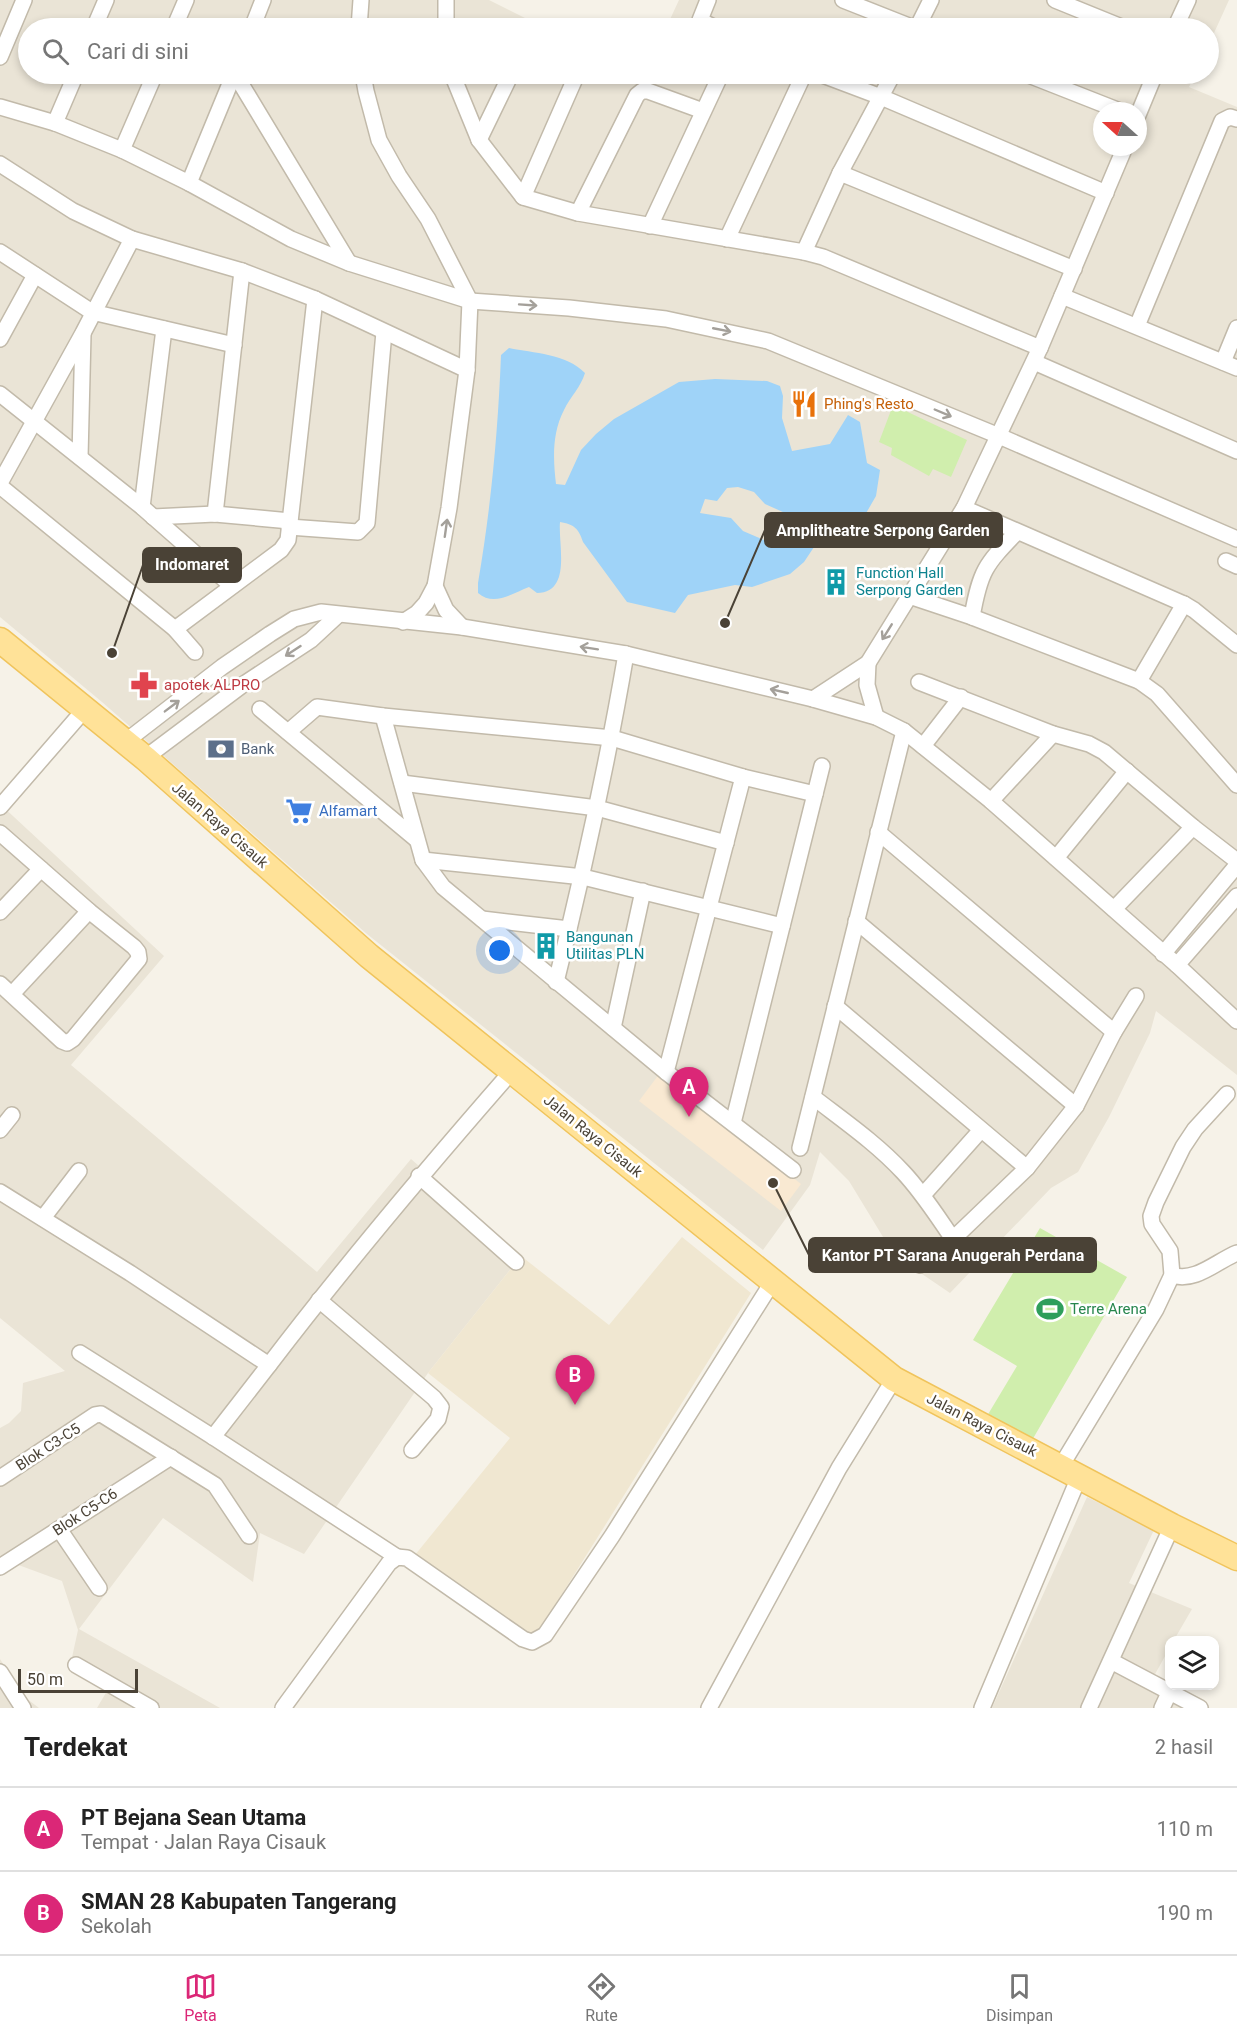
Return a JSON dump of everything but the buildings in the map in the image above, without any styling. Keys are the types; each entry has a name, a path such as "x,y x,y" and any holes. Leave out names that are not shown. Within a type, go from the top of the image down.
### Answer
{"main road":[{"name":"Jalan Raya Cisauk","path":"0,640 145,758 369,956 894,1379 1237,1558"}],"street":[{"path":"0,57 24,0"},
{"path":"98,18 106,0"},
{"path":"178,18 186,0"},
{"path":"256,18 263,0"},
{"path":"360,18 361,0"},
{"path":"446,0 446,18"},
{"path":"701,18 708,0"},
{"path":"843,0 890,18"},
{"path":"921,18 931,0"},
{"path":"1054,0 1099,18"},
{"path":"1180,18 1188,0"},
{"path":"55,123 72,84"},
{"path":"122,150 151,84"},
{"path":"189,183 231,84"},
{"path":"241,84 349,263"},
{"path":"365,84 379,140 399,176 429,219 470,301 467,370 449,508 435,586 417,614 403,622"},
{"path":"456,84 479,141 523,197 578,213 823,257 1037,355 1237,451"},
{"path":"479,141 506,84"},
{"path":"523,197 573,84"},
{"path":"650,226 716,84"},
{"path":"727,238 799,84"},
{"path":"847,84 1106,193"},
{"path":"804,252 840,173 888,84"},
{"path":"1051,84 1097,102"},
{"path":"1143,102 1151,84"},
{"path":"578,213 637,95 642,91 648,91 703,111"},
{"path":"0,107 55,123 122,150 189,183 291,239 349,263 470,301 569,308 666,319 744,334 783,347 999,436 1237,539"},
{"path":"1137,326 1222,121 1230,117 1237,119"},
{"path":"813,699 868,663 964,508 1037,355 1121,156"},
{"path":"0,164 73,211 132,239 242,271 315,299 467,370"},
{"path":"840,173 1074,269"},
{"path":"132,239 0,484 175,629 195,652"},
{"path":"0,252 92,312 234,345"},
{"path":"215,514 242,271"},
{"path":"0,339 35,275"},
{"path":"1062,296 1230,365 1237,328"},
{"path":"175,629 280,550 288,540 315,299"},
{"path":"148,512 164,329"},
{"path":"148,512 215,514 358,532 367,523 384,332"},
{"path":"80,457 83,333"},
{"path":"0,394 148,512 232,586"},
{"path":"964,508 1184,604 1237,645"},
{"path":"972,617 977,587 982,574 990,559 1017,532"},
{"path":"435,586 446,610 462,627"},
{"path":"909,596 972,617 1139,681 1157,694 1237,785"},
{"path":"1139,681 1184,604"},
{"path":"125,742 222,667 294,619 321,612 462,627 626,654 813,699 876,717 904,731 992,801 1163,954 1234,1013"},
{"path":"145,758 241,686 310,640 338,615"},
{"path":"556,982 583,877 612,738 626,654"},
{"path":"868,663 867,685 876,717"},
{"path":"222,667 241,686"},
{"path":"919,682 1053,734 1089,744 1104,752 1237,863 1163,954"},
{"path":"922,746 961,697"},
{"path":"288,732 316,707 383,716 612,738 743,777 815,794"},
{"path":"0,807 85,709"},
{"path":"260,709 416,839"},
{"path":"383,716 423,860 443,887 666,1072 793,1170"},
{"path":"800,1148 904,731"},
{"path":"992,801 1053,734"},
{"path":"733,1123 822,766"},
{"path":"1056,858 1127,771"},
{"path":"666,1072 743,777"},
{"path":"402,783 597,808 726,843"},
{"path":"1114,909 1192,827"},
{"path":"878,831 1114,1032"},
{"path":"0,833 134,947 139,959 73,1039 67,1043 62,1041 0,984"},
{"path":"423,860 583,877 782,926"},
{"path":"0,912 41,869"},
{"path":"613,1028 643,891"},
{"path":"1177,964 1237,896"},
{"path":"12,994 89,911"},
{"path":"482,919 569,929"},
{"path":"856,921 1076,1106"},
{"path":"920,1265 953,1239 1026,1168 1076,1106 1114,1032 1136,996"},
{"path":"835,1006 1026,1168"},
{"path":"213,1437 419,1176 512,1071"},
{"path":"982,1708 1070,1472 1172,1275 1170,1251 1152,1224 1151,1216 1156,1202 1183,1147 1201,1122 1227,1094"},
{"path":"813,1097 868,1138 903,1171 923,1195 953,1239"},
{"path":"0,1130 12,1114"},
{"path":"923,1195 981,1130"},
{"path":"43,1218 79,1171"},
{"path":"419,1176 516,1262"},
{"path":"0,1192 130,1273 269,1365"},
{"path":"1172,1275 1178,1278 1197,1275 1237,1253"},
{"path":"80,1353 397,1557 407,1558 523,1639 532,1642 545,1635 612,1536 773,1281"},
{"path":"319,1300 434,1398 441,1407 438,1419 412,1449"},
{"path":"709,1708 839,1468 894,1379"},
{"name":"Blok C3-C5","path":"0,1478 95,1415 101,1414 171,1457"},
{"path":"171,1457 215,1485 249,1536"},
{"name":"Blok C5-C6","path":"0,1567 171,1457"},
{"path":"1089,1708 1172,1526"},
{"path":"59,1529 99,1588"},
{"path":"283,1708 389,1563 397,1557"},
{"path":"1111,1661 1200,1708"},
{"path":"76,1665 151,1708"},
{"path":"0,1672 23,1708"},
{"path":"1162,1708 1169,1693"}],"shaded area":[{"path":"0,0 489,0 525,18 18,18 18,84 1190,84 1189,87 1237,107 1237,1075 1156,1011 1150,1033 1109,1117 1078,1172 1051,1188 950,1293 894,1255 849,1181 820,1152 810,1185 763,1250 367,934 102,702 0,617"},
{"path":"679,0 1229,0 1219,22 1219,18 671,18"},
{"path":"0,804 164,956 71,1065 317,1272 411,1159 521,1256 428,1373 304,1554 260,1533 253,1582 163,1518 79,1629 220,1708 97,1708 107,1691 69,1671 78,1630 62,1581 13,1563 0,1573 0,1428 21,1411 23,1383 65,1371 0,1318"},
{"path":"660,1073 801,1184 781,1211 639,1101"},
{"path":"682,1237 751,1293 540,1629 522,1637 415,1555 510,1438 428,1373 521,1256 609,1325"},
{"path":"1087,1497 1154,1530 1129,1583 1192,1609 1176,1636 1165,1636 1165,1656 1154,1676 1165,1682 1165,1690 1178,1690 1210,1708 992,1708"},
{"path":"0,1659 22,1695 39,1708 0,1708"}],"green space":[{"path":"893,405 967,440 951,477 933,469 929,476 891,455 892,448 879,442"},
{"name":"Terre Arena","path":"1040,1228 1127,1277 1031,1442 987,1416 1017,1366 973,1340"}],"water":[{"path":"509,348 549,355 569,362 585,373 564,410 557,428 554,456 556,484 565,485 581,450 614,419 679,382 715,379 767,381 780,386 783,396 782,418 792,451 830,444 848,415 860,422 867,463 880,470 876,496 865,515 847,517 820,538 804,562 790,574 752,587 735,585 688,595 675,613 627,602 583,542 578,530 569,524 560,522 561,566 555,585 548,591 537,593 529,587 504,598 484,597 478,593 478,583 493,469 501,355","holes":["738,487 754,492 765,504 803,521 794,534 780,532 764,540 743,531 731,518 700,513 705,499 717,501 727,488"]}],"place":[{"name":"Phing's Resto","path":"804,404"},
{"name":"Function Hall Serpong Garden","path":"836,582"},
{"name":"Amplitheatre Serpong Garden","path":"725,623"},
{"name":"Indomaret","path":"112,653"},
{"name":"apotek ALPRO","path":"144,685"},
{"name":"Bank","path":"221,749"},
{"name":"Alfamart","path":"299,811"},
{"name":"Bangunan Utilitas PLN","path":"546,946"},
{"name":"PT Bejana Sean Utama","path":"689,1117"},
{"name":"Kantor PT Sarana Anugerah Perdana","path":"773,1183"},
{"name":"Terre Arena","path":"1050,1309"},
{"name":"SMAN 28 Kabupaten Tangerang","path":"575,1405"}]}
